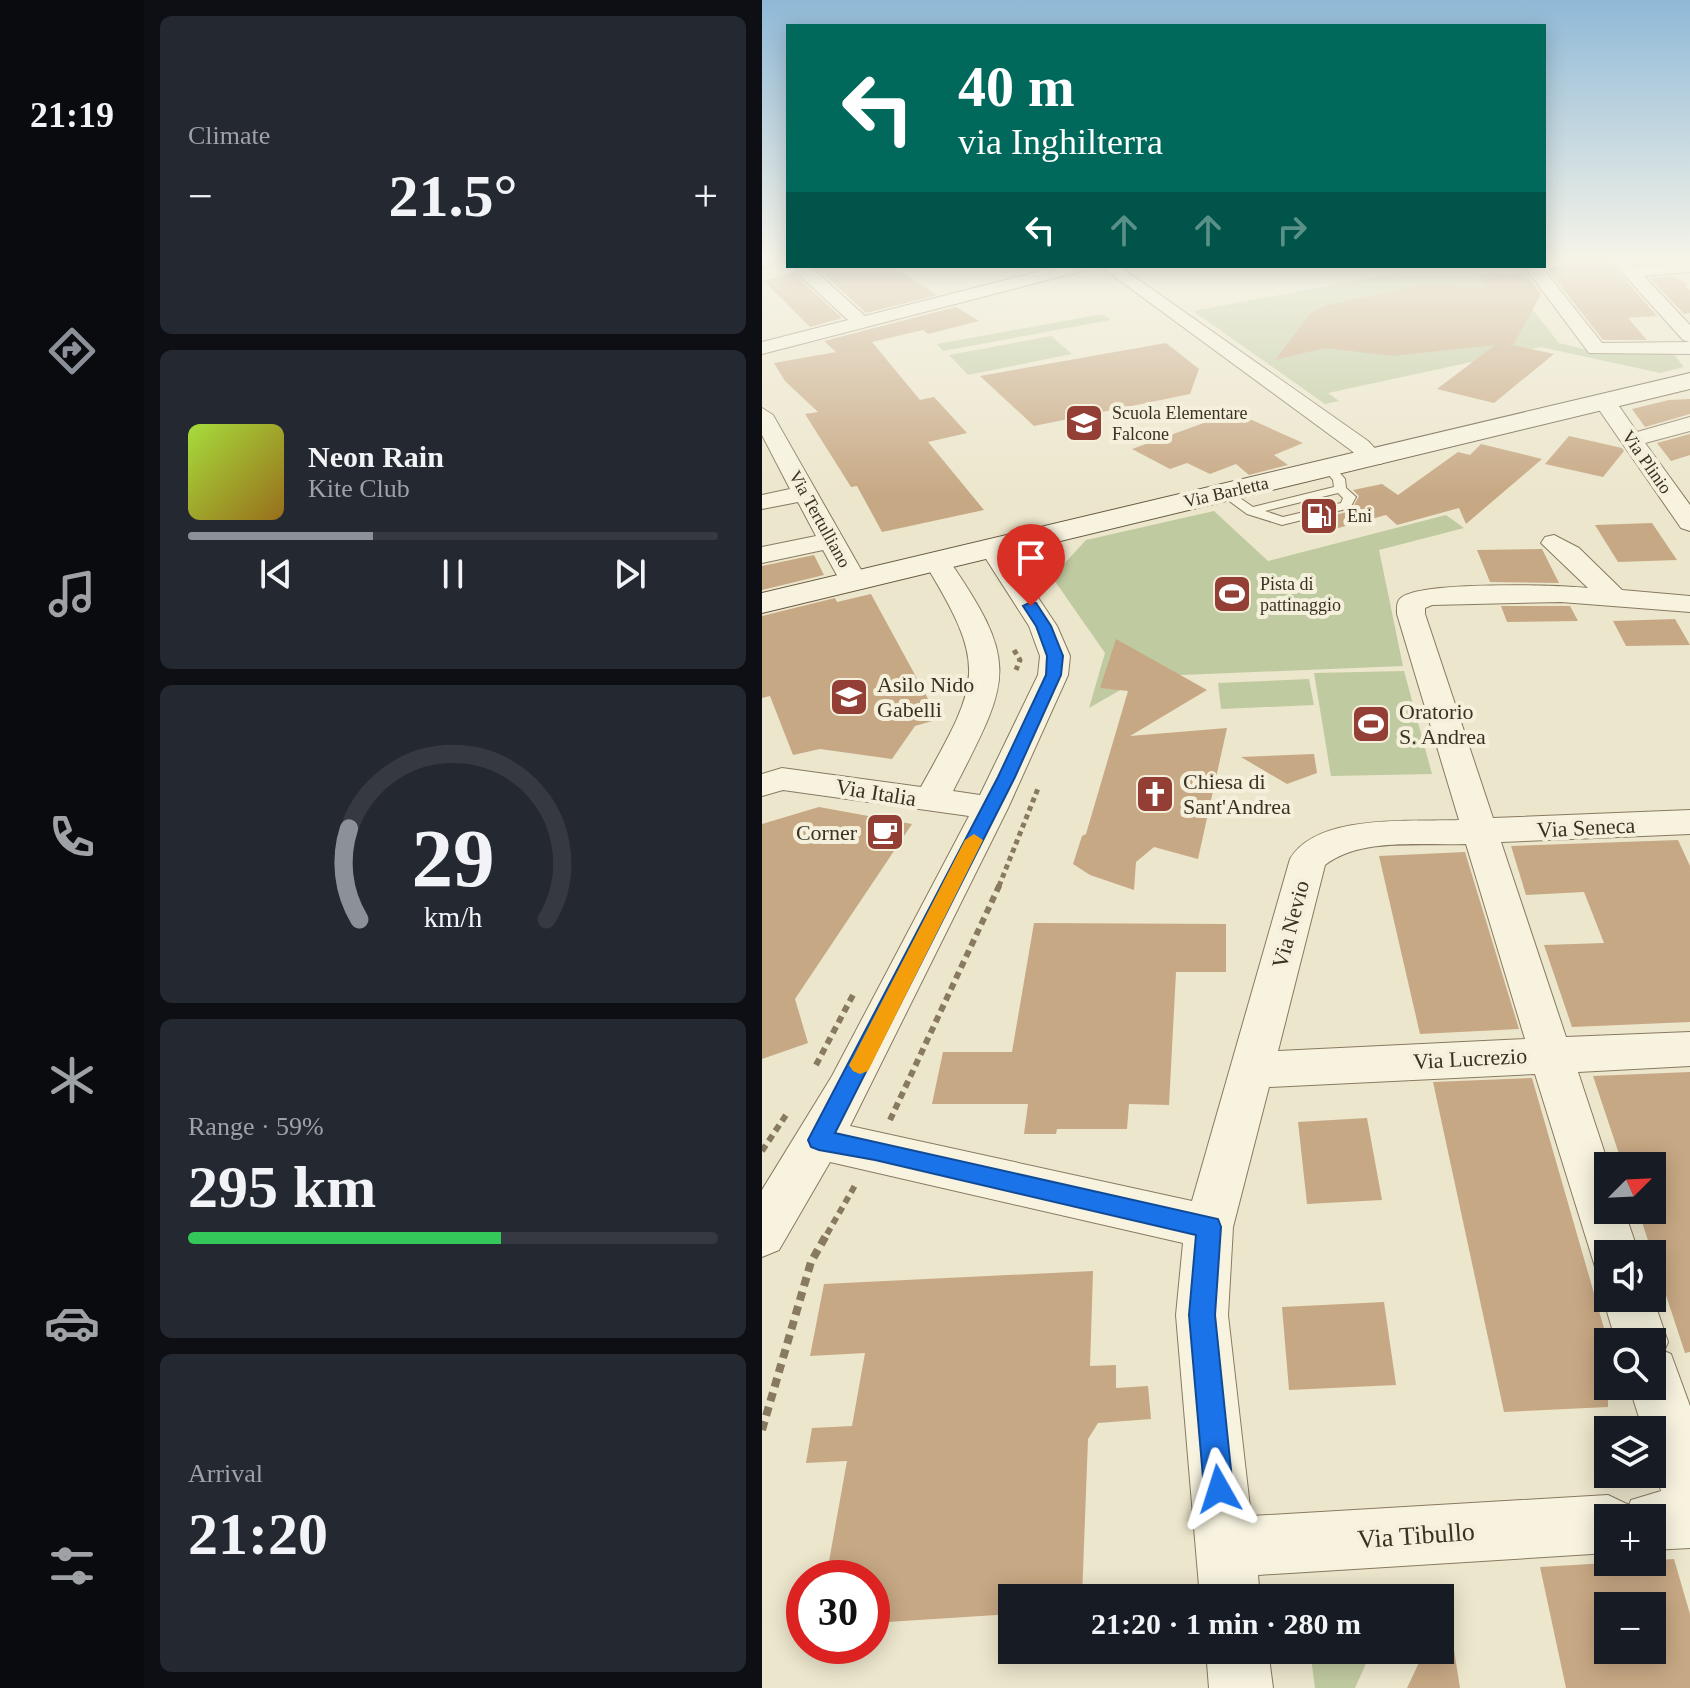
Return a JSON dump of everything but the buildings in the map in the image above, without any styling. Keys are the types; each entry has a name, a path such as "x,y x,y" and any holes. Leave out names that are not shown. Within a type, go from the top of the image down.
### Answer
{"main road":[{"name":"Via Barletta","path":"762,603 1223,492 1334,478 1373,459 1690,381"}],"street":[{"path":"762,348 799,339"},
{"path":"1211,339 1360,446 1373,459"},
{"path":"1588,339 1596,349 1690,348"},
{"name":"Via Plinio","path":"1604,401 1632,440 1668,474 1690,523"},
{"name":"Via Tertulliano","path":"762,415 854,582"},
{"path":"1632,440 1690,424"},
{"path":"762,502 805,493"},
{"path":"762,555 831,540"},
{"path":"1554,543 1570,554 1612,596"},
{"path":"762,1234 804,1126 991,808 1053,675 1055,656 1043,626 992,548"},
{"path":"931,800 978,702 986,663 979,635 937,562"},
{"path":"1609,1240 1411,614 1411,603 1430,597 1561,594 1690,604"},
{"name":"Via Italia","path":"762,785 782,779 991,808"},
{"name":"Via Seneca","path":"1482,832 1690,822"},
{"name":"Via Nevio","path":"1227,1573 1202,1315 1209,1227 1308,859 1331,842 1363,836 1482,832"},
{"name":"Via Lucrezio","path":"1250,1070 1690,1049"},
{"path":"804,1126 875,1150 1209,1227"},
{"path":"1661,1400 1690,1491"},
{"path":"1666,1520 1690,1519"},
{"name":"Via Tibullo","path":"1227,1573 1594,1526"},
{"path":"1238,1664 1241,1688"}],"lane":[{"path":"1223,492 1251,511 1282,521 1346,505 1350,497 1334,478"}],"path":[{"path":"1012,647 1020,660 1015,673"},
{"path":"813,1071 857,988"},
{"path":"762,1151 804,1126"}],"green space":[{"path":"966,339 1009,339 943,351 937,344"},
{"path":"1036,339 1054,339 1072,354 968,375 949,355"},
{"path":"1232,339 1556,339 1559,343 1599,353 1672,352 1684,367 1660,373 1541,347 1328,393 1339,401 1325,404"},
{"path":"1214,511 1268,561 1446,515 1464,528 1379,550 1403,666 1158,676 1122,689 1089,708 1105,653 1052,577 1086,540"},
{"name":"Oratorio S. Andrea","path":"1404,671 1432,774 1331,776 1314,673"},
{"path":"1309,679 1314,705 1221,709 1218,683"},
{"path":"1312,1664 1366,1664 1355,1688 1315,1688"}],"slow traffic":[{"path":"860,1065 974,840"}],"place":[{"name":"Scuola Elementare Falcone","path":"1084,423"},
{"name":"Eni","path":"1319,516"},
{"name":"Pista di pattinaggio","path":"1232,594"},
{"name":"Asilo Nido Gabelli","path":"849,697"},
{"name":"Oratorio S. Andrea","path":"1371,724"},
{"name":"Chiesa di Sant'Andrea","path":"1155,794"},
{"name":"Corner","path":"885,832"}],"route":[{"path":"1031,606 1055,656 1053,675 1006,777 848,1089 819,1140 875,1150 1209,1227 1202,1315 1219,1489"}]}
